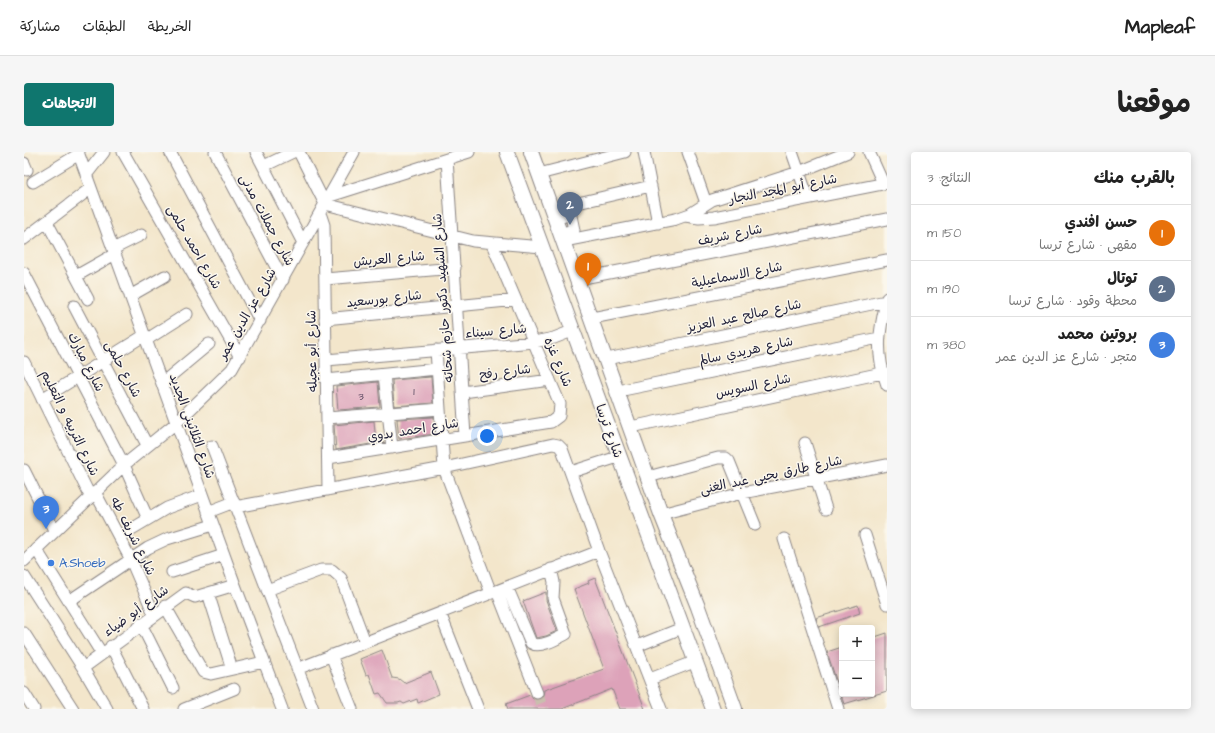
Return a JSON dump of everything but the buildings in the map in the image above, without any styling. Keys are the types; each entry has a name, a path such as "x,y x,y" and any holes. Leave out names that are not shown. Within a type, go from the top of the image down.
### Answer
{"main road":[{"name":"شارع ترسا","path":"507,152 712,709"},
{"name":"شارع ترسا","path":"531,152 578,279 661,514 698,606 735,709"},
{"path":"664,582 671,582 675,579 679,557"},
{"path":"681,627 683,604 688,600 692,601 698,606"}],"street":[{"path":"86,175 104,152"},
{"name":"شارع احمد حلمى","path":"123,152 240,356"},
{"path":"170,152 260,320"},
{"name":"شارع جملات مدنى","path":"214,152 283,280"},
{"path":"256,152 303,243"},
{"path":"264,166 293,152"},
{"name":"شارع أبو عجيله","path":"299,152 325,204 324,225 328,490"},
{"path":"325,204 470,152"},
{"path":"539,174 625,152"},
{"path":"644,152 658,224"},
{"path":"688,152 706,203"},
{"path":"792,152 808,198"},
{"path":"562,237 658,224 684,216 706,203 799,172 848,152"},
{"path":"869,152 885,183"},
{"path":"33,182 78,153"},
{"name":"شارع الثلاثينى الجديد","path":"78,153 234,585 282,709"},
{"name":"شارع عز الدين عمر","path":"24,561 54,530 124,465 176,423 227,374 240,356 283,280 325,204 349,155"},
{"name":"شارع الشهيد دكتور حازم شحاته","path":"447,159 465,436"},
{"name":"شارع أبو المجد النجار","path":"684,216 699,218 714,217 885,183"},
{"path":"553,214 651,186"},
{"path":"24,239 91,188"},
{"path":"325,204 453,236 492,244 542,247"},
{"name":"شارع شريف","path":"578,279 887,219"},
{"path":"47,222 88,299"},
{"path":"76,276 141,235"},
{"name":"شارع غزه","path":"492,244 561,407 559,416 551,422"},
{"name":"شارع الاسماعيلية","path":"592,318 887,260"},
{"name":"شارع العريش","path":"325,278 455,268"},
{"name":"شارع مبارك","path":"24,273 124,465 148,519"},
{"path":"130,296 165,276"},
{"path":"887,299 882,333 882,373 887,385"},
{"name":"شارع صالح عبد العزيز","path":"606,359 887,299"},
{"name":"شارع بورسعيد","path":"325,319 516,300"},
{"name":"شارع حلمى","path":"74,306 147,445"},
{"path":"42,399 103,361 187,314"},
{"name":"شارع سيناء","path":"326,360 534,342 554,338 572,331"},
{"name":"شارع هريدي سالم","path":"618,391 882,333"},
{"path":"162,383 210,344"},
{"path":"436,350 444,468 498,590 537,693"},
{"name":"شارع التربيه و التعليم","path":"24,362 93,494"},
{"path":"326,380 437,369"},
{"name":"شارع السويس","path":"630,427 882,373"},
{"path":"384,375 392,448"},
{"name":"شارع رفح","path":"462,392 550,380"},
{"path":"327,418 440,409"},
{"name":"شارع احمد بدوي","path":"328,458 551,422"},
{"path":"805,443 826,509"},
{"path":"208,512 234,505 328,490 444,468 556,444 562,449 599,551 661,709"},
{"path":"212,446 313,709"},
{"path":"571,472 618,456"},
{"path":"648,476 723,457 729,461 755,524"},
{"name":"شارع طارق يحيى عبد الغنى","path":"661,514 742,493 887,465"},
{"path":"24,470 54,530"},
{"name":"شارع شريف طه","path":"93,494 120,536 154,614"},
{"path":"120,536 167,508 202,495"},
{"path":"69,601 130,558 167,539 213,525"},
{"path":"865,535 887,604"},
{"path":"784,539 838,709"},
{"path":"36,549 102,654"},
{"path":"297,668 599,551"},
{"path":"172,572 224,555"},
{"path":"267,590 321,570 332,570 341,578 365,642"},
{"path":"498,590 532,643 539,645 566,634 553,598 554,582 551,570"},
{"path":"24,576 83,668 107,709"},
{"path":"232,669 208,593 234,585"},
{"name":"شارع أبو ضياء","path":"83,668 154,614 186,593 195,597 208,593"},
{"path":"165,606 201,670 211,674 264,662"},
{"path":"440,613 478,709"},
{"path":"141,624 174,688"},
{"path":"636,646 681,627"},
{"path":"24,633 73,709"},
{"path":"111,646 143,709"},
{"path":"331,655 352,709"},
{"path":"650,679 694,662"},
{"path":"184,709 234,689"},
{"path":"24,693 34,709"}],"tunnel":[{"path":"537,693 543,709"}],"place":[{"name":"توتال","path":"570,225"},
{"name":"حسن افندي","path":"588,286"},
{"name":"بروتين محمد","path":"46,529"},
{"name":"A.Shoeb","path":"51,563"}]}
